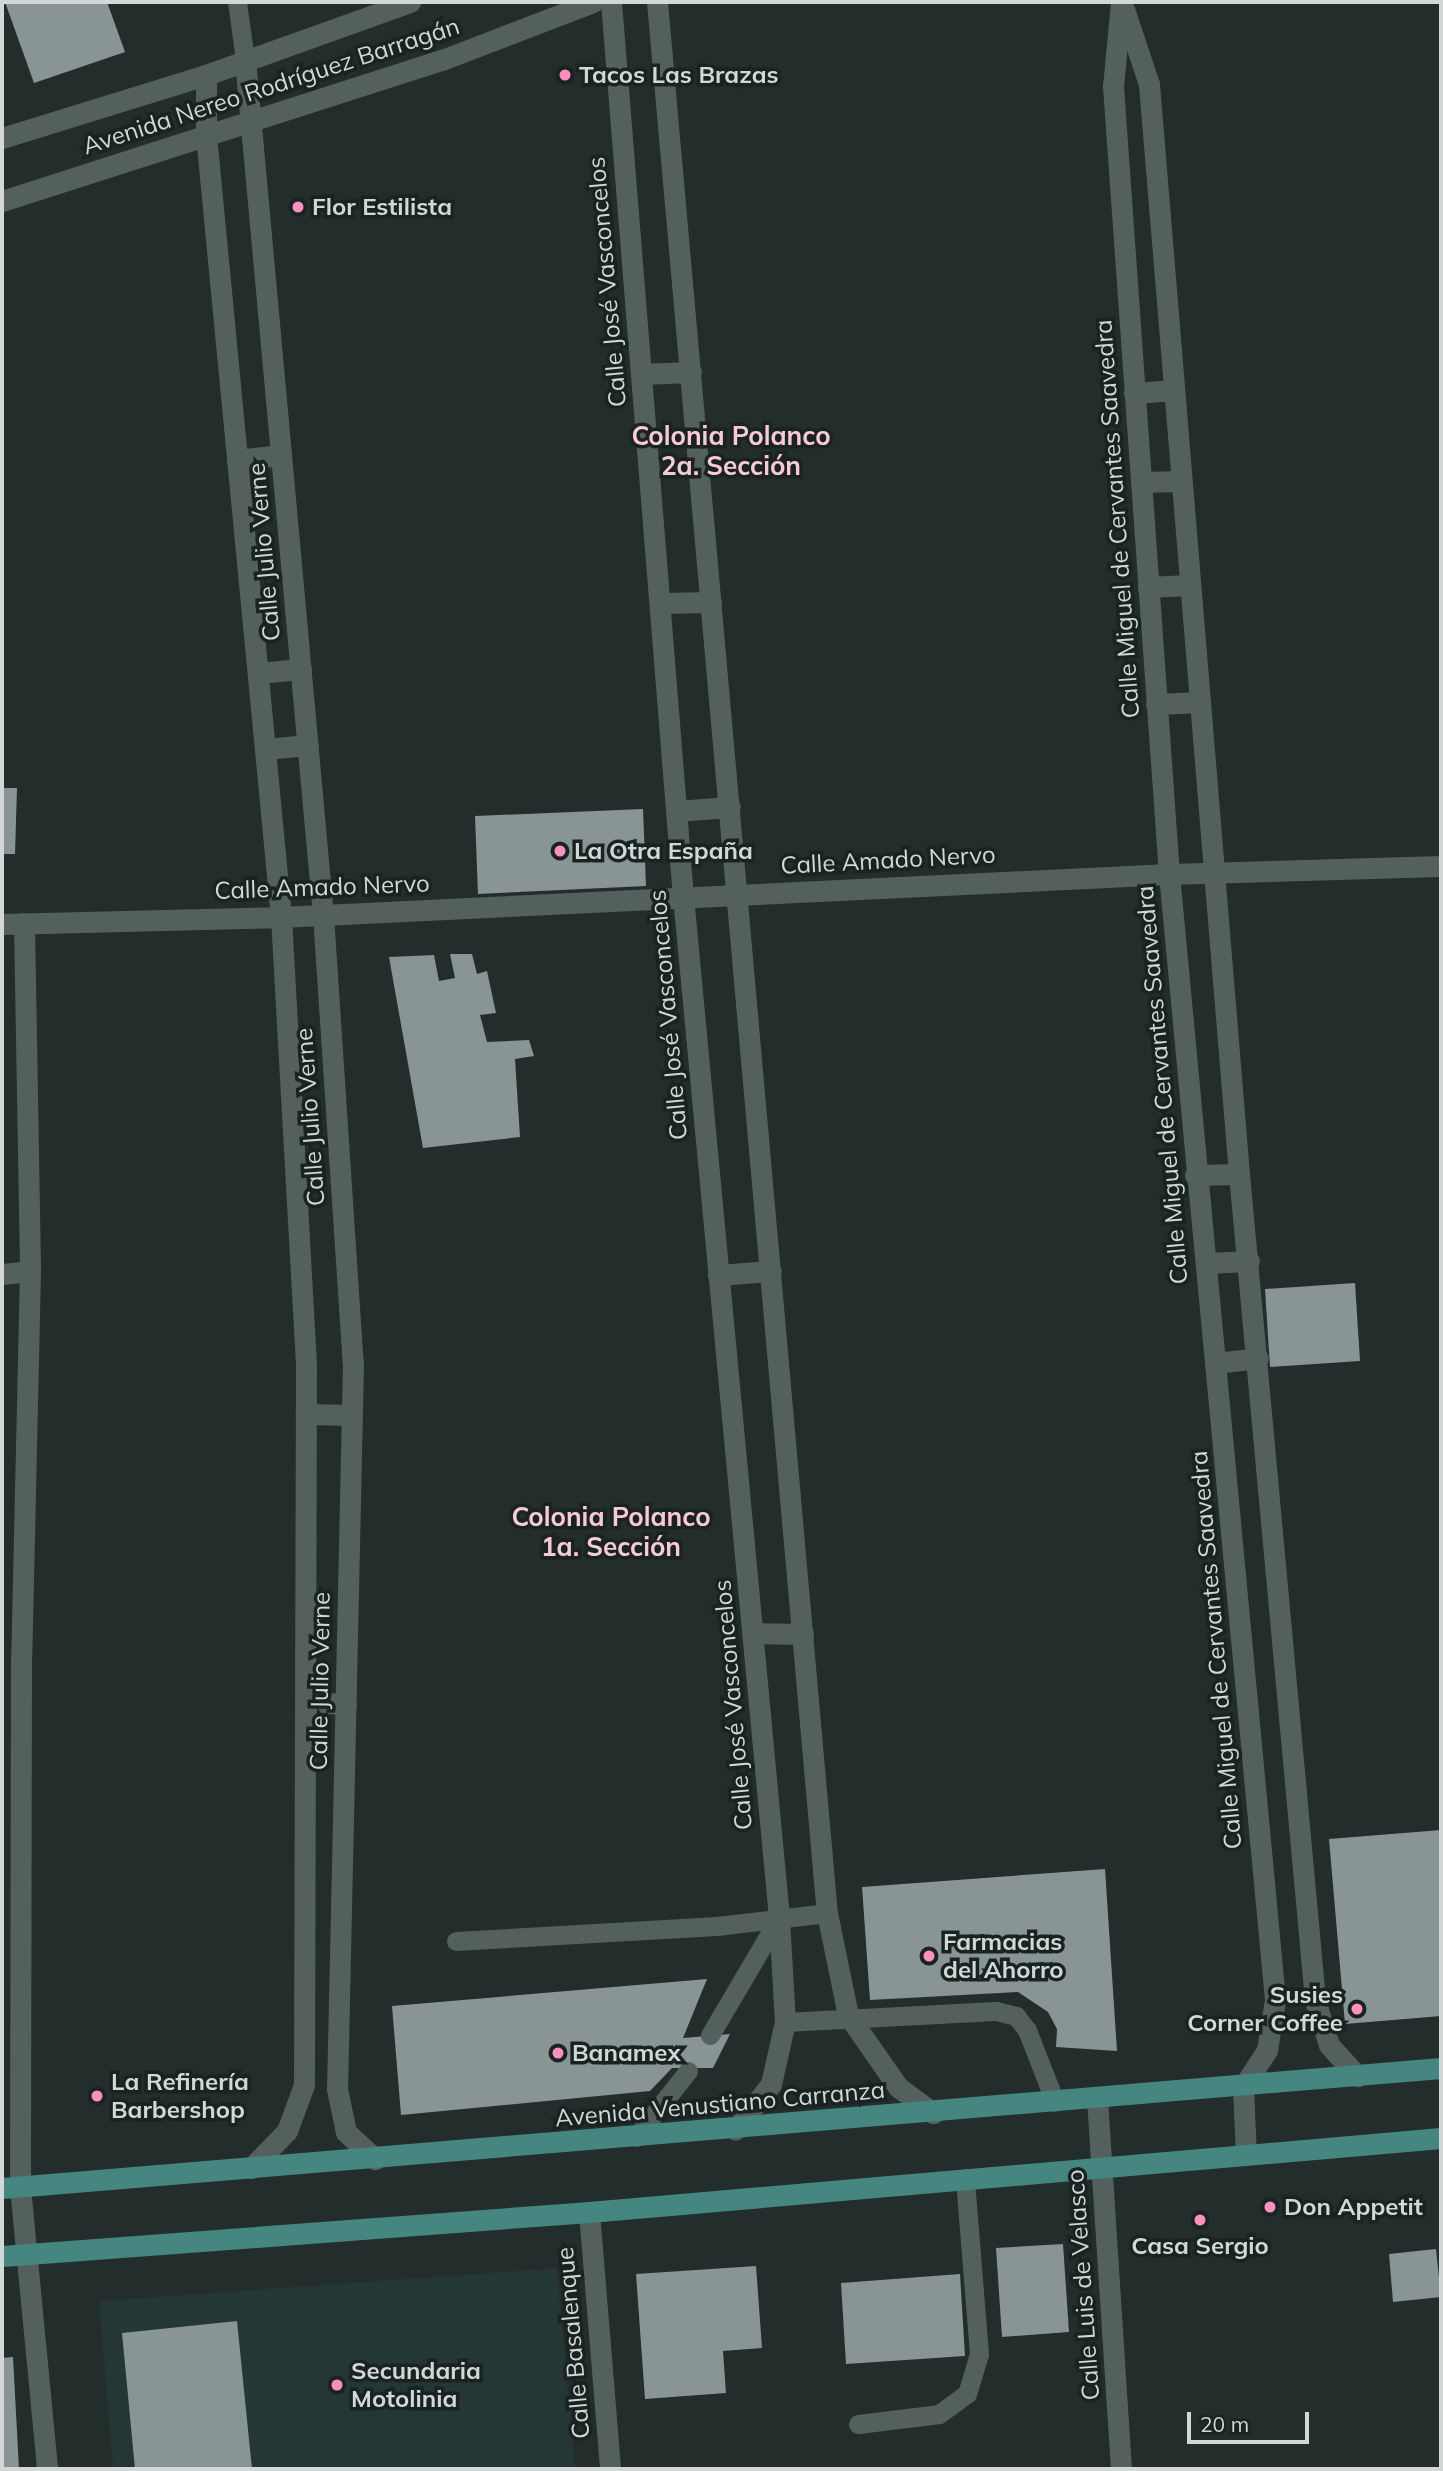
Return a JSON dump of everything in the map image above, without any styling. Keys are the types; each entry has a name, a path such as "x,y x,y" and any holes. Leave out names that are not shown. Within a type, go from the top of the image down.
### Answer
{"main road":[{"name":"Avenida Venustiano Carranza","path":"11,2188 735,2130 1441,2068"},
{"path":"2,2256 589,2213 1441,2138"}],"street":[{"name":"Avenida Nereo Rodríguez Barragán","path":"2,138 206,75 410,2"},
{"name":"Avenida Nereo Rodríguez Barragán","path":"2,201 206,135 250,118 442,61 593,2"},
{"name":"Calle José Vasconcelos","path":"611,2 683,896 779,1917 785,2022 771,2084 735,2130"},
{"path":"657,2 827,1913 848,2015 898,2087 933,2113"},
{"name":"Calle Miguel de Cervantes Saavedra","path":"1122,2 1149,84 1239,1174 1315,2000 1329,2045 1357,2076"},
{"name":"Calle Miguel de Cervantes Saavedra","path":"1122,2 1113,86 1168,874 1276,2000 1267,2050 1242,2087"},
{"name":"Calle Julio Verne","path":"245,61 323,915 353,1364 337,2090 346,2132 375,2160"},
{"name":"Calle Julio Verne","path":"206,75 206,135 281,917 306,1414 304,2085 287,2131 251,2168"},
{"path":"641,374 691,372"},
{"path":"1134,393 1174,390"},
{"path":"237,460 281,455"},
{"path":"1141,482 1181,481"},
{"path":"1148,587 1189,585"},
{"path":"660,603 712,602"},
{"path":"258,673 301,669"},
{"path":"1157,704 1199,702"},
{"path":"265,749 308,746"},
{"path":"676,811 730,807"},
{"name":"Calle Amado Nervo","path":"2,924 281,917 1168,874 1441,866"},
{"path":"24,923 30,1271 11,1658 11,2188 25,2255 47,2469"},
{"path":"1195,1175 1239,1174"},
{"path":"1206,1263 1249,1261"},
{"path":"2,1274 30,1271"},
{"path":"718,1275 771,1271"},
{"path":"1215,1363 1258,1358"},
{"path":"306,1414 352,1415"},
{"path":"753,1633 803,1634"},
{"path":"305,1702 346,1704"},
{"path":"1242,2087 1246,2155"},
{"name":"Calle Luis de Velasco","path":"1097,2098 1121,2469"},
{"name":"Calle Basalenque","path":"589,2213 610,2469"}],"lane":[{"path":"237,2 245,61"},
{"path":"456,1941 717,1926 827,1913"},
{"path":"710,2035 779,1917"},
{"path":"785,2022 848,2015 996,2011 1016,2016 1027,2030 1055,2102"},
{"path":"636,2137 688,2071"},
{"path":"858,2424 939,2414 967,2394 979,2354 965,2179"}],"shaded area":[{"name":"Secundaria Motolinia","path":"557,2268 575,2469 113,2469 99,2301"}],"building":[{"path":"5,2 107,2 125,52 34,83"},
{"path":"2,788 17,788 15,854 2,854"},
{"name":"La Otra España","path":"643,809 646,886 478,894 475,816"},
{"path":"450,954 472,954 477,974 487,971 496,1013 480,1015 487,1042 529,1040 534,1056 515,1059 520,1137 423,1148 389,957 434,955 439,981 455,978"},
{"path":"1355,1283 1360,1361 1270,1367 1265,1289"},
{"path":"1441,1830 1441,2016 1345,2024 1329,1839"},
{"path":"1105,1869 1117,2051 1056,2047 1057,2029 1048,2012 1018,1992 870,2000 862,1887"},
{"name":"Banamex","path":"707,1979 683,2038 730,2034 713,2068 672,2068 650,2091 401,2115 392,2006"},
{"path":"1063,2244 1069,2332 1002,2337 996,2248"},
{"path":"1436,2249 1441,2297 1393,2302 1389,2254"},
{"path":"756,2266 762,2348 723,2351 726,2393 645,2399 636,2274"},
{"path":"960,2274 965,2356 846,2364 841,2283"},
{"path":"237,2321 252,2469 135,2469 122,2333"},
{"path":"13,2357 19,2469 2,2469 2,2358"}],"place":[{"name":"Tacos Las Brazas","path":"565,75"},
{"name":"Flor Estilista","path":"298,207"},
{"name":"La Otra España","path":"560,851"},
{"name":"Farmacias del Ahorro","path":"929,1956"},
{"name":"Susies Corner Coffee","path":"1357,2009"},
{"name":"Banamex","path":"558,2053"},
{"name":"La Refinería Barbershop","path":"97,2096"},
{"name":"Don Appetit","path":"1270,2207"},
{"name":"Casa Sergio","path":"1200,2220"},
{"name":"Secundaria Motolinia","path":"337,2385"}],"district":[{"name":"Colonia Polanco 2a. Sección","path":"731,450"},
{"name":"Colonia Polanco 1a. Sección","path":"611,1532"}]}
